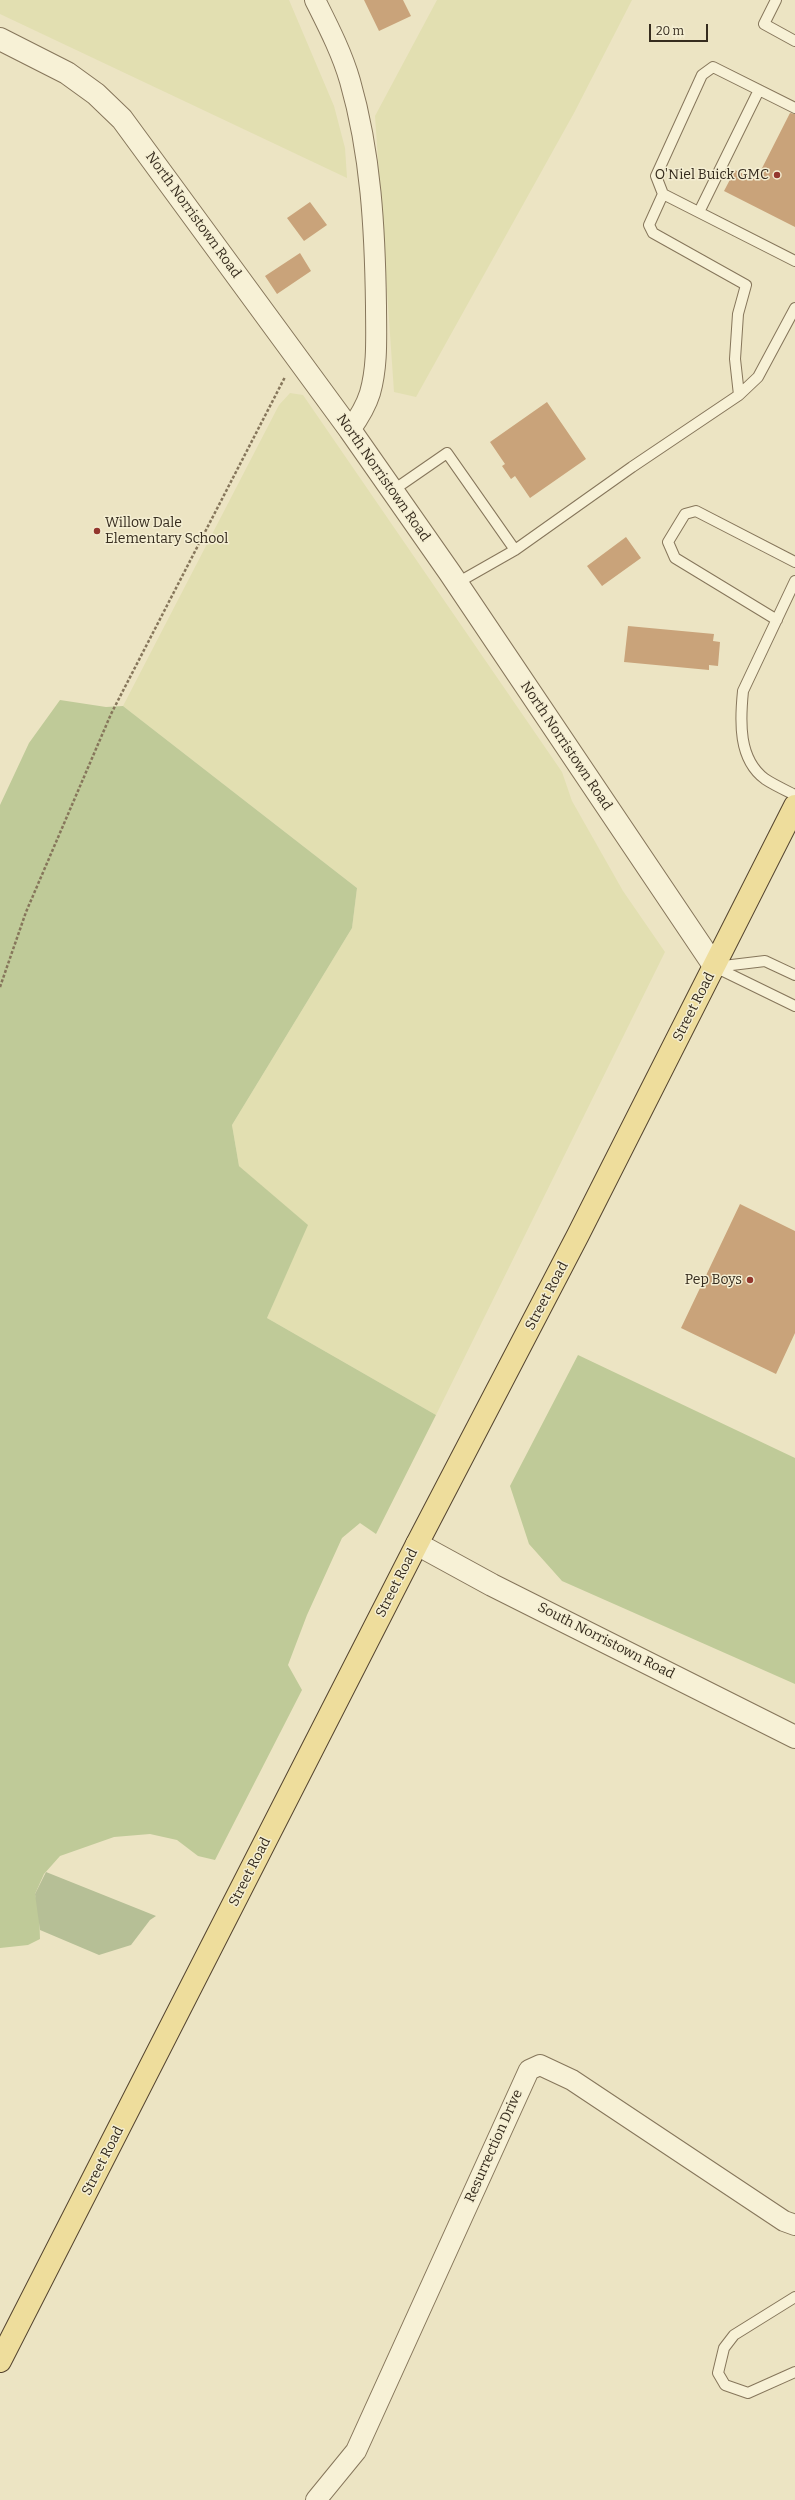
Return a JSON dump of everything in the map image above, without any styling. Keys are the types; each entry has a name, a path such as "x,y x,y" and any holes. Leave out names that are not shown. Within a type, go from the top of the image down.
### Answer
{"main road":[{"name":"Street Road","path":"0,2361 417,1544 578,1235 795,806"}],"street":[{"path":"315,0 334,38 349,79 367,157 373,206 376,255 375,371 370,394 360,416 350,430"},
{"name":"North Norristown Road","path":"0,39 67,73 96,94 122,119 350,430 457,583 714,967"},
{"name":"South Norristown Road","path":"417,1544 492,1584 795,1737"},
{"name":"Resurrection Drive","path":"316,2500 356,2451 528,2070 540,2065 572,2080 784,2221 795,2225"}],"lane":[{"path":"776,0 764,24 795,41"},
{"path":"795,108 713,67 702,75 656,176 663,194 795,261"},
{"path":"699,212 759,90"},
{"path":"663,194 649,226 653,232 746,285 738,314 736,358 738,395"},
{"path":"457,583 515,550 632,467 738,395 758,377 795,308"},
{"path":"392,491 446,453 515,550"},
{"path":"777,620 675,558 668,542 685,514 696,511 795,562"},
{"path":"795,581 743,691 741,728 744,745 750,764 765,778 795,795"},
{"path":"714,967 765,961 795,975"},
{"path":"714,967 795,1006"},
{"path":"795,2297 734,2335 724,2348 718,2374 725,2385 748,2393 795,2372"}],"path":[{"path":"0,987 26,912 111,714 295,357"}],"shaded area":[{"path":"0,0 289,0 334,106 345,148 347,178 0,14"},
{"path":"437,0 632,0 574,113 416,397 394,392 375,116"},
{"path":"290,393 303,395 562,772 572,801 623,891 665,952 436,1415 267,1318 307,1225 239,1166 232,1125 352,928 357,888 123,706 279,405"}],"green space":[{"path":"60,700 106,707 123,706 357,888 352,928 232,1125 239,1166 308,1225 267,1318 436,1415 376,1534 360,1523 342,1538 307,1615 288,1665 302,1690 215,1860 198,1856 177,1840 150,1834 114,1837 60,1856 44,1874 35,1894 39,1910 40,1939 28,1945 0,1948 0,805 29,743"},
{"path":"578,1355 795,1458 795,1684 562,1581 529,1544 510,1486"},
{"path":"46,1872 156,1916 150,1920 131,1945 99,1955 40,1930 35,1894"}],"building":[{"path":"364,0 403,0 411,16 379,31"},
{"name":"O'Niel Buick GMC","path":"790,113 795,114 795,227 724,191 735,170 756,180"},
{"path":"310,202 327,225 304,241 287,218"},
{"path":"300,253 311,271 277,294 265,276"},
{"path":"547,402 586,459 530,498 515,476 511,479 502,466 505,464 490,442"},
{"path":"626,537 641,558 602,586 587,566"},
{"path":"628,626 714,634 713,641 720,642 718,666 709,665 709,670 624,662"},
{"name":"Pep Boys","path":"740,1204 795,1231 795,1333 776,1374 681,1328"}],"place":[{"name":"O'Niel Buick GMC","path":"777,175"},
{"name":"Willow Dale Elementary School","path":"97,531"},
{"name":"Pep Boys","path":"750,1280"}]}
